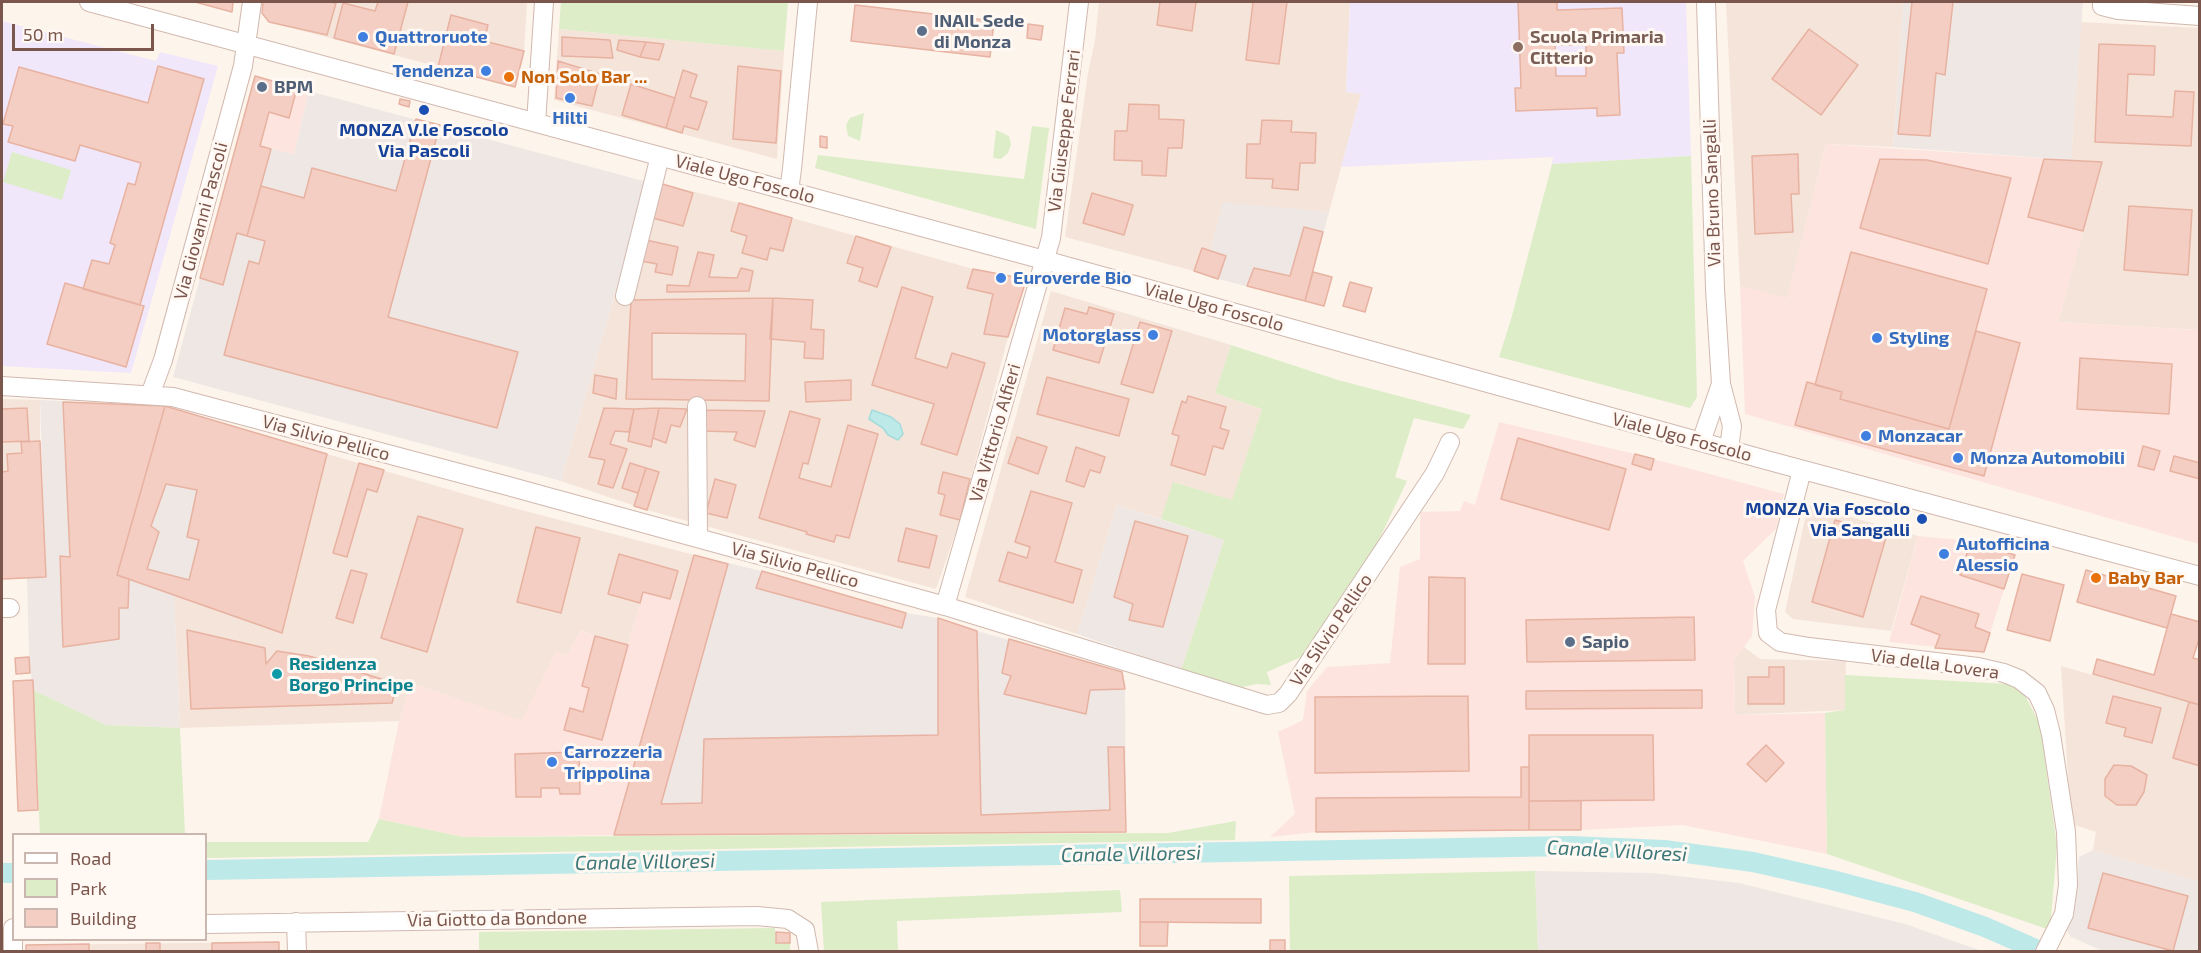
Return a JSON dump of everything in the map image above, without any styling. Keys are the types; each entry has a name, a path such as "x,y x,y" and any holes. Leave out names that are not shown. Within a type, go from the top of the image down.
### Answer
{"street":[{"name":"Viale Ugo Foscolo","path":"89,2 1044,260 1802,470 2199,576"},
{"name":"Via Giovanni Pascoli","path":"150,395 163,360 240,77 252,2"},
{"path":"536,123 544,2"},
{"path":"789,191 808,2"},
{"name":"Via Giuseppe Ferrari","path":"1044,260 1051,238 1079,2"},
{"name":"Via Bruno Sangalli","path":"1706,2 1715,289 1721,384 1732,426 1729,449"},
{"path":"2102,4 2118,10 2199,16"},
{"path":"625,296 660,156"},
{"name":"Via Vittorio Alfieri","path":"945,606 1044,260"},
{"name":"Via Bruno Sangalli","path":"1701,442 1721,384"},
{"name":"Via Silvio Pellico","path":"2,387 173,397 945,606 1267,705 1279,703 1288,694 1435,473 1450,442"},
{"path":"697,406 698,538"},
{"name":"Via della Lovera","path":"1802,470 1766,610 1768,633 1779,642 2004,673 2019,679 2037,693 2045,710 2051,734 2066,832 2068,885 2064,914 2045,951"},
{"name":"Via Giotto da Bondone","path":"207,924 757,916 788,919 805,930 809,951"},
{"path":"297,922 297,951"}],"shaded area":[{"path":"263,2 527,2 524,51 515,87 269,22 262,13"},
{"path":"1099,2 1350,2 1346,92 1361,94 1329,212 1223,203 1210,251 1194,271 1065,237"},
{"name":"Scuola Primaria Citterio","path":"1350,2 1686,2 1691,156 1552,164 1553,157 1341,167 1361,94 1346,92"},
{"path":"1726,2 1903,2 1893,147 1826,144 1787,299 1740,286"},
{"path":"1903,2 2083,2 2071,160 1893,147"},
{"path":"2,21 156,61 160,52 218,66 131,373 2,366"},
{"path":"2081,22 2199,28 2199,330 2058,322 2102,162 2071,160"},
{"path":"559,29 784,51 777,159 554,100"},
{"path":"255,76 309,91 294,154 271,150 247,236 237,234 223,285 200,278"},
{"path":"309,91 647,182 561,481 173,377 200,278 223,285 237,233 248,236 271,149 294,154"},
{"path":"1826,144 2102,162 2058,322 2199,330 2199,544 1745,414 1740,286 1787,298"},
{"path":"647,182 739,203 973,269 1015,277 1024,287 1008,337 960,520 936,589 647,510 561,481"},
{"path":"1223,202 1329,212 1305,301 1218,279 1226,257 1210,251"},
{"path":"1051,291 1231,345 1215,393 1262,409 1232,501 1174,482 1161,519 1117,505 1077,634 965,597"},
{"path":"2,399 40,400 40,441 21,442 22,453 8,454 8,471 2,472"},
{"path":"40,400 165,406 327,454 282,633 174,595 180,728 106,725 33,690 29,657 27,578 46,576"},
{"name":"Sapio","path":"1499,422 1635,454 1784,494 1776,529 1743,561 1755,597 1752,636 1734,660 1735,715 1825,713 1827,854 1682,825 1581,830 1316,832 1270,837 1295,814 1278,732 1303,720 1307,691 1327,667 1390,663 1400,567 1420,559 1420,512 1460,511 1464,501 1475,505"},
{"path":"327,454 502,505 694,555 681,602 643,592 628,645 581,630 567,656 556,652 522,721 411,683 399,721 180,728 174,595 282,633"},
{"path":"1117,505 1224,540 1181,670 1077,634"},
{"path":"1808,505 1918,536 1891,631 1793,619 1785,612"},
{"path":"1918,536 1971,541 2015,555 1984,652 1889,642"},
{"path":"694,555 762,571 906,613 938,618 1122,672 1125,689 1126,832 614,835"},
{"path":"643,592 681,602 614,835 463,837 379,819 399,721 411,683 522,720 556,652 567,656 581,630 628,645"},
{"path":"1744,647 1760,659 1846,661 1845,710 1735,715 1734,660"},
{"path":"2061,666 2199,705 2199,882 2093,850 2096,832 2071,824"},
{"path":"2093,850 2199,882 2199,951 2103,951 2071,937 2065,928 2075,902 2079,857"},
{"path":"1535,871 1652,873 1739,883 1905,924 1982,951 1538,951"},
{"path":"279,942 279,951 26,952 26,945"}],"green space":[{"path":"561,2 788,2 784,51 559,29"},
{"path":"864,113 860,141 848,136 846,125 850,118"},
{"path":"1032,126 1049,128 1036,229 815,168 818,155 1024,179"},
{"path":"996,130 1009,136 1011,144 1008,153 1001,159 993,158"},
{"path":"12,152 71,170 62,200 3,182"},
{"path":"1691,156 1697,397 1690,408 1499,357 1552,164"},
{"path":"1231,345 1338,380 1471,415 1463,429 1414,418 1395,477 1407,481 1374,550 1308,654 1267,672 1271,685 1257,684 1237,688 1181,670 1224,540 1161,519 1173,482 1232,500 1262,409 1215,393"},
{"path":"1845,675 2008,684 2024,694 2040,724 2057,846 2050,930 1827,854 1825,713 1845,710"},
{"path":"33,690 106,725 180,728 185,833 40,833"},
{"path":"379,819 463,837 1168,833 1236,821 1235,840 207,858 207,842 368,842"},
{"path":"1535,871 1538,951 1290,951 1289,876"},
{"path":"1120,890 1122,912 897,921 898,951 824,951 821,902"},
{"path":"775,928 776,943 790,943 790,951 479,951 479,932"}],"water":[{"path":"872,410 891,417 900,424 903,434 898,440 888,435 883,428 869,419"}],"building":[{"path":"195,2 233,2 232,12"},
{"path":"263,2 336,3 327,35 269,22 262,13"},
{"path":"378,2 408,2 394,54 334,38 343,3 375,11"},
{"path":"1160,2 1196,2 1192,31 1157,25"},
{"path":"1253,2 1287,2 1279,64 1246,60"},
{"path":"1518,2 1557,2 1557,10 1622,8 1624,53 1617,53 1620,115 1597,116 1597,108 1516,111 1515,88 1521,88","holes":["1555,45 1586,45 1586,76 1556,76"]},
{"path":"1912,2 1953,2 1945,75 1936,73 1930,136 1898,134"},
{"name":"INAIL Sede di Monza","path":"855,5 994,21 990,57 851,41"},
{"path":"451,15 488,25 484,41 524,51 515,87 438,67"},
{"path":"1028,24 1043,26 1041,40 1027,38"},
{"path":"1809,29 1858,65 1821,115 1772,79"},
{"path":"562,37 610,40 613,58 562,56"},
{"path":"619,40 646,42 640,57 617,50"},
{"path":"646,42 664,44 659,60 640,57"},
{"path":"2099,44 2155,46 2154,75 2128,74 2126,115 2173,117 2175,91 2194,92 2191,146 2095,142"},
{"path":"558,61 600,74 592,106 556,98"},
{"path":"158,66 204,79 140,305 83,289 92,260 109,264 115,245 110,243 128,183 135,185 141,163 80,145 75,161 8,142 13,126 3,124 19,67 148,103"},
{"path":"738,66 781,71 776,143 733,139"},
{"path":"683,70 697,75 690,97 707,102 698,130 684,126 682,133 666,128"},
{"path":"255,76 297,88 289,118 269,112 260,146 271,149 247,236 237,233 223,285 200,278"},
{"path":"631,84 675,98 666,128 622,115"},
{"path":"400,99 410,101 409,107 399,104"},
{"path":"1129,104 1159,105 1159,119 1184,120 1182,148 1168,148 1166,176 1142,175 1142,161 1114,160 1115,131 1127,131"},
{"path":"416,119 440,125 388,317 518,352 497,428 224,355 249,261 259,264 265,241 247,236 261,186 304,198 312,168 396,191"},
{"path":"1262,120 1292,121 1291,132 1316,133 1315,163 1300,163 1298,190 1272,188 1273,179 1246,178 1247,144 1260,144"},
{"path":"820,136 827,137 827,148 820,147"},
{"path":"1798,154 1799,194 1791,194 1793,232 1755,234 1752,156"},
{"path":"1880,159 1927,160 2011,178 1988,264 1860,228"},
{"path":"2044,159 2102,162 2083,231 2028,217"},
{"path":"659,183 693,193 683,226 649,217"},
{"path":"1092,193 1133,205 1124,235 1083,223"},
{"path":"739,203 792,218 783,251 770,248 767,260 742,253 747,236 731,231"},
{"path":"2129,206 2192,210 2188,275 2124,270"},
{"path":"1304,227 1323,232 1305,301 1247,286 1254,268 1290,276"},
{"path":"856,236 891,247 877,287 859,281 863,268 847,263"},
{"path":"646,240 678,247 672,275 655,272 657,264 641,261"},
{"path":"1202,248 1226,256 1218,279 1194,271"},
{"path":"698,252 714,255 709,277 737,278 741,268 753,271 749,291 667,292 667,285 689,286"},
{"path":"1851,252 1987,289 1949,429 1840,399 1842,392 1815,385"},
{"path":"973,269 1015,277 1024,287 1008,337 984,334 993,294 967,288"},
{"path":"1313,272 1332,277 1324,306 1305,301"},
{"path":"1350,282 1372,288 1365,312 1343,306"},
{"path":"65,283 144,306 126,367 47,344"},
{"path":"902,287 933,297 915,358 947,368 952,353 985,363 957,455 921,444 934,404 872,385"},
{"path":"773,298 769,401 626,399 631,300","holes":["652,333 746,334 745,381 652,379"]},
{"path":"773,298 813,300 811,329 824,330 823,359 804,358 805,342 770,339"},
{"path":"1089,307 1114,314 1099,363 1053,350 1065,308 1087,314"},
{"path":"1140,322 1172,331 1153,393 1121,384"},
{"path":"1976,331 2020,343 1984,476 1795,425 1807,382 1842,392 1840,399 1949,429"},
{"path":"2080,358 2172,364 2169,414 2077,409"},
{"path":"595,375 617,379 616,399 593,393"},
{"path":"1047,377 1129,399 1119,436 1037,414"},
{"path":"851,380 851,400 806,402 805,382"},
{"path":"1188,396 1226,407 1220,428 1229,431 1223,449 1213,446 1205,475 1171,465 1179,436 1172,434 1182,401 1186,403"},
{"path":"63,402 165,406 117,575 129,579 128,608 119,608 119,639 63,647 60,556 70,557"},
{"path":"165,406 327,454 282,633 117,575","holes":["166,484 197,490 187,537 199,540 189,580 147,569 159,532 151,526"]},
{"path":"27,408 29,441 2,442 2,409"},
{"path":"604,408 634,409 629,432 615,431 610,444 627,449 613,488 598,484 605,460 589,457"},
{"path":"659,408 687,409 680,427 671,425 666,443 653,438"},
{"path":"659,408 651,447 628,441 634,409"},
{"path":"702,410 765,411 755,447 734,440 737,432 703,431"},
{"path":"790,411 820,419 808,464 803,463 799,478 831,487 848,425 878,434 849,538 836,535 834,542 759,518"},
{"path":"1017,437 1047,447 1038,474 1008,463"},
{"path":"1518,438 1626,469 1609,530 1501,499"},
{"path":"40,441 46,577 2,579 2,472 8,471 7,454 22,453 21,442"},
{"path":"2143,446 2160,451 2154,470 2138,466"},
{"path":"1076,447 1105,457 1100,473 1090,470 1084,487 1066,481"},
{"path":"1635,454 1654,459 1651,470 1632,464"},
{"path":"2174,456 2200,463 2200,479 2170,471"},
{"path":"359,463 384,470 377,492 367,489 347,557 333,553"},
{"path":"630,463 646,468 638,493 622,488"},
{"path":"646,468 659,472 647,510 634,506"},
{"path":"943,472 970,479 960,520 940,515 945,495 938,493"},
{"path":"715,479 736,485 727,518 706,513"},
{"path":"1031,491 1072,503 1055,562 1082,570 1073,603 999,581 1008,552 1027,558 1030,547 1015,542"},
{"path":"418,516 463,529 427,652 381,638"},
{"path":"1835,520 1887,534 1863,617 1812,602"},
{"path":"1135,521 1188,536 1163,627 1129,620 1133,604 1114,597"},
{"path":"536,527 580,538 561,613 517,602"},
{"path":"906,528 937,536 929,568 898,561"},
{"path":"1971,541 2015,555 2004,589 1960,575"},
{"path":"619,554 678,571 670,599 643,592 640,603 608,594"},
{"path":"694,555 728,564 661,804 702,803 704,739 938,735 938,618 977,631 981,815 1110,810 1108,747 1124,747 1126,832 614,835"},
{"path":"351,570 367,574 353,623 336,618"},
{"path":"2086,570 2176,596 2167,628 2077,602"},
{"path":"762,571 906,613 902,628 756,588"},
{"path":"2022,574 2064,585 2050,641 2007,630"},
{"path":"1429,577 1465,578 1465,664 1428,664"},
{"path":"1921,596 1979,614 1975,627 1990,633 1984,652 1935,648 1940,635 1911,624"},
{"path":"2171,614 2200,622 2200,636 2193,658 2200,660 2200,705 2093,674 2097,659 2154,675"},
{"path":"1694,617 1695,660 1527,662 1526,620"},
{"name":"Residenza Borgo Principe","path":"187,630 265,648 266,664 277,651 309,656 397,684 392,703 191,709"},
{"path":"595,636 628,645 602,740 564,730 570,708 583,712 589,688 582,686"},
{"path":"1009,639 1122,672 1125,689 1090,690 1086,714 1004,694 1011,676 1002,673"},
{"path":"29,657 30,673 16,674 15,658"},
{"path":"1769,667 1784,667 1784,704 1748,704 1748,677 1769,677"},
{"path":"33,680 38,810 18,811 13,681"},
{"path":"1702,690 1702,708 1526,709 1526,691"},
{"path":"1468,696 1469,771 1315,773 1315,697"},
{"path":"2113,696 2161,708 2152,743 2124,736 2126,728 2106,723"},
{"path":"2189,702 2200,705 2200,766 2173,758"},
{"path":"1529,735 1653,735 1654,800 1529,801"},
{"path":"1766,745 1784,763 1766,782 1747,764"},
{"path":"579,752 580,794 560,794 559,788 541,788 541,797 516,797 515,754"},
{"path":"2114,765 2131,766 2147,775 2144,792 2136,805 2117,805 2105,796 2105,779"},
{"path":"1521,767 1529,767 1529,830 1316,832 1316,798 1521,797"},
{"path":"1529,801 1581,801 1581,830 1529,830"},
{"path":"2103,873 2188,896 2173,951 2088,928"},
{"path":"1140,899 1261,899 1261,923 1140,922"},
{"path":"1140,922 1168,922 1167,946 1140,946"},
{"path":"776,932 790,933 790,943 776,943"},
{"path":"1270,940 1285,940 1285,952 1270,952"},
{"path":"279,942 279,952 212,952 212,943"},
{"path":"146,943 160,943 160,951 165,952 141,952 146,951"},
{"path":"89,944 89,952 26,952 26,945"}],"waterway":[{"name":"Canale Villoresi","path":"207,870 1570,846 1664,850 1753,862 1915,902 1985,927 2042,952"},
{"name":"Canale Villoresi","path":"2,873 12,873"}],"place":[{"name":"INAIL Sede di Monza","path":"922,31"},
{"name":"Quattroruote","path":"363,37"},
{"name":"Scuola Primaria Citterio","path":"1518,47"},
{"name":"Tendenza","path":"486,71"},
{"name":"Non Solo Bar ...","path":"509,77"},
{"name":"BPM","path":"262,87"},
{"name":"Hilti","path":"570,98"},
{"name":"MONZA V.le Foscolo Via Pascoli","path":"424,110"},
{"name":"Euroverde Bio","path":"1001,278"},
{"name":"Motorglass","path":"1153,335"},
{"name":"Styling","path":"1877,338"},
{"name":"Monzacar","path":"1866,436"},
{"name":"Monza Automobili","path":"1958,458"},
{"name":"MONZA Via Foscolo Via Sangalli","path":"1922,519"},
{"name":"Autofficina Alessio","path":"1944,554"},
{"name":"Baby Bar","path":"2096,578"},
{"name":"Sapio","path":"1570,642"},
{"name":"Residenza Borgo Principe","path":"277,674"},
{"name":"Carrozzeria Trippolina","path":"552,762"}]}
